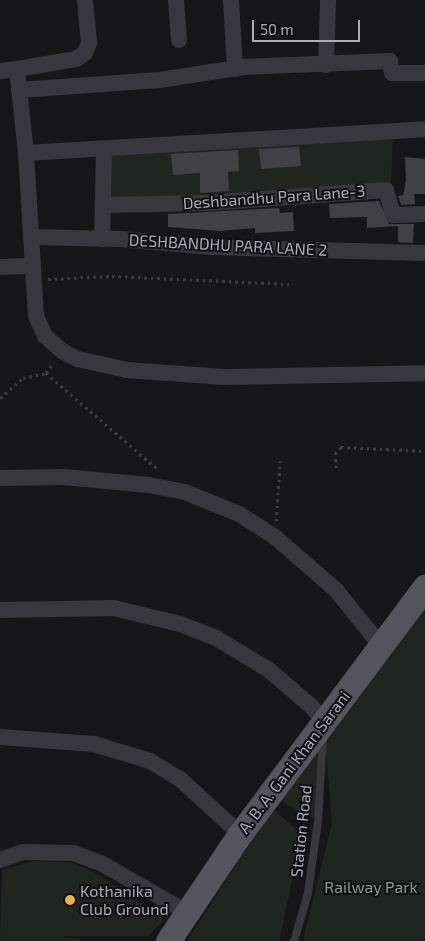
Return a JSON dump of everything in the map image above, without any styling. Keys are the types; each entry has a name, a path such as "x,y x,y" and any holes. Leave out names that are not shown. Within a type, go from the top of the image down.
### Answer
{"main road":[{"name":"A. B. A. Gani Khan Sarani","path":"168,941 240,834 425,587"}],"street":[{"path":"0,71 76,59 86,53 89,43 85,0"},
{"path":"176,0 179,40"},
{"path":"231,0 235,68"},
{"path":"326,65 328,0"},
{"path":"19,90 159,80 235,68 390,61 392,73 425,73"},
{"path":"17,69 26,153 36,316 45,336 62,350 78,359 127,370 225,377 425,372"},
{"path":"26,153 425,129"},
{"path":"102,239 104,149"},
{"name":"Deshbandhu Para Lane-3","path":"102,205 208,203 386,190 393,215 425,214"},
{"name":"DESHBANDHU PARA LANE 2","path":"31,237 102,239 212,247 425,253"},
{"path":"0,267 33,273"},
{"path":"0,478 111,480 185,492 238,514 275,537 336,590 380,646"},
{"path":"0,610 114,608 180,624 216,638 269,670 312,707 324,722"},
{"path":"0,737 94,744 150,760 180,780 240,834"},
{"path":"0,860 22,852 73,853 101,863 188,913"}],"lane":[{"name":"Station Road","path":"294,941 308,893 318,822 324,722"}],"path":[{"path":"33,273 289,284"},
{"path":"0,398 23,378 46,373 62,350"},
{"path":"46,373 163,473"},
{"path":"336,468 335,454 341,447 425,451"},
{"path":"275,537 280,461"}],"green space":[{"path":"393,129 391,189 103,205 105,150"},
{"name":"Railway Park","path":"425,587 425,941 303,941 332,822 324,727 318,821 269,795"},
{"path":"273,808 302,835 279,941 187,941"},
{"name":"Kothanika Club Ground","path":"33,861 71,862 96,873 164,919 148,936 61,936 81,941 0,941 2,870"}],"building":[{"path":"299,147 301,166 261,169 259,149"},
{"path":"238,150 239,171 228,172 229,191 200,193 200,173 173,175 171,154"},
{"path":"405,157 425,159 425,194 414,194 415,204 401,205 398,196 403,195 406,181"},
{"path":"379,201 389,224 414,224 413,243 398,242 398,226 367,228 367,217 330,218 329,204"},
{"path":"279,208 280,213 293,212 294,231 255,233 255,228 220,231 168,227 168,214"}],"place":[{"name":"Kothanika Club Ground","path":"70,900"}]}
